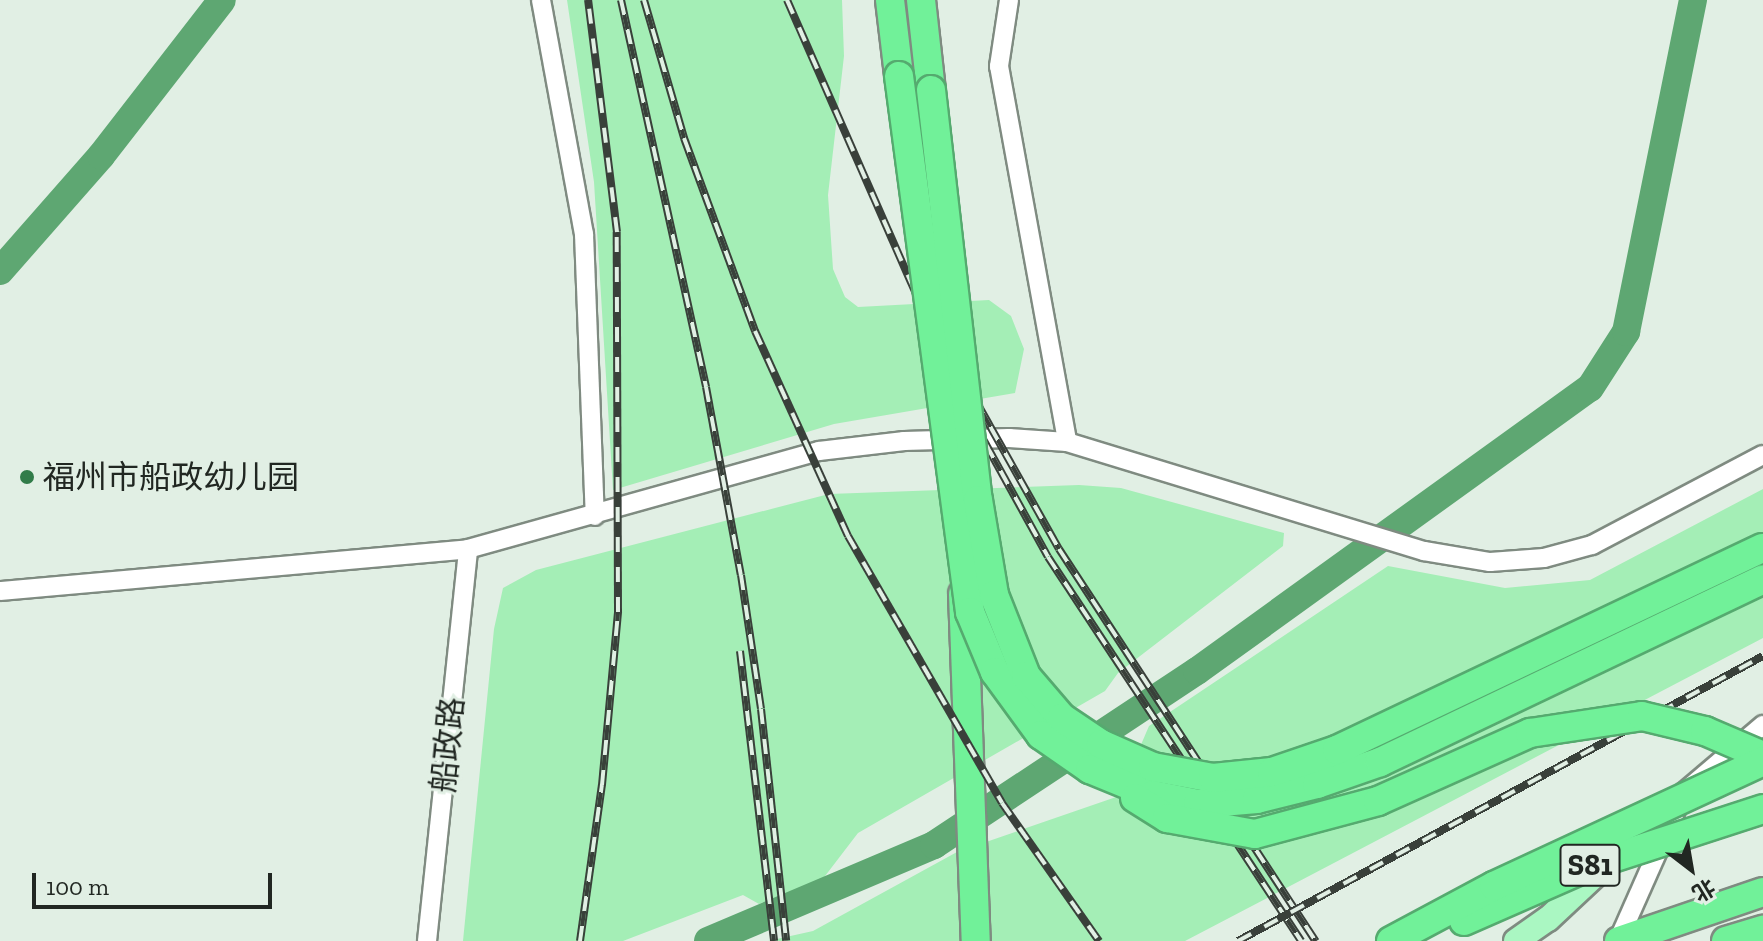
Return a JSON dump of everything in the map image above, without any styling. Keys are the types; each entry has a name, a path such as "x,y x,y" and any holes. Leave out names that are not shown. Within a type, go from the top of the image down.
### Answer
{"highway":[{"path":"890,0 970,612 995,672 1041,735 1167,818 1255,834 1378,801 1530,733 1592,719 1642,716 1705,731 1763,759"},
{"path":"921,0 978,500 994,595 1026,676 1062,718 1101,744 1153,767 1213,778 1272,772 1337,750 1763,548"},
{"path":"926,42 928,0"},
{"path":"964,561 976,941"},
{"path":"1090,769 1153,795 1198,804 1257,799 1317,784 1380,762 1763,579"},
{"path":"1391,941 1494,886 1763,759"},
{"name":"S81","path":"1425,941 1594,864 1763,809"},
{"name":"S81","path":"1619,941 1763,892"},
{"path":"1726,941 1763,930"}],"main road":[{"path":"1516,941 1548,919 1684,792"},
{"path":"1538,941 1548,919"}],"street":[{"path":"541,0 569,136 586,255 595,516"},
{"path":"1009,0 999,66 1067,442"},
{"path":"0,591 468,549 819,451 904,441 1067,442 1424,551 1490,562 1544,558 1592,545 1763,455"},
{"name":"船政路","path":"427,941 468,549"},
{"path":"1619,941 1684,792 1763,725"}],"green space":[{"path":"567,0 842,0 844,56 828,195 833,269 845,297 858,307 989,300 1011,316 1024,349 1015,393 834,424 613,490 594,182"},
{"path":"1079,485 1121,488 1284,533 1283,546 1118,673 1105,691 858,833 822,880 759,904 743,895 623,941 463,941 494,629 503,588 536,570 829,494"},
{"path":"1763,489 1763,638 1185,941 768,941 813,931 957,852 1119,796 1149,726 1388,566 1505,588 1590,580"}],"waterway":[{"path":"0,271 101,156 222,0"},
{"path":"708,941 934,845 1197,671 1590,388 1626,332 1693,0"}],"railway":[{"path":"580,941 602,785 618,612 617,232 588,0"},
{"path":"621,0 706,387 741,575 761,709 786,941"},
{"path":"644,0 684,138 755,331 848,536 1002,803 1099,941"},
{"path":"787,0 917,296 1059,549 1316,941"},
{"path":"957,392 1048,557 1301,941"},
{"path":"740,651 774,941"},
{"path":"1238,941 1763,656"}],"place":[{"name":"福州市船政幼儿园","path":"27,477"}]}
